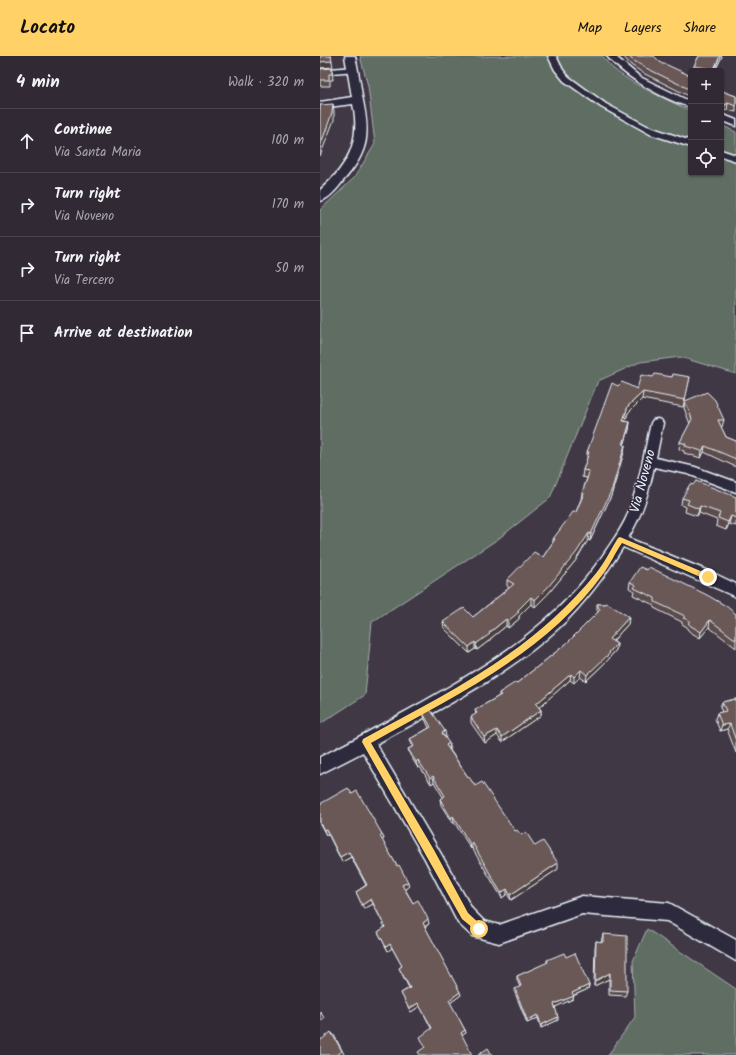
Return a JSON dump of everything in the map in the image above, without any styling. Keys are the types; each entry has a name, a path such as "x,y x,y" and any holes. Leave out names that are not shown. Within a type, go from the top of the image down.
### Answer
{"street":[{"path":"320,198 346,170 357,150 362,129 350,56"},
{"path":"552,56 560,72 576,87 636,124 653,132 688,143"},
{"path":"611,56 620,67 639,79 689,104"},
{"path":"320,72 353,69"},
{"path":"320,105 358,100"},
{"path":"724,118 736,123"},
{"path":"724,154 736,158"},
{"name":"Via Noveno","path":"320,766 485,675 519,652 550,627 578,599 600,572 632,517 640,495 657,423"},
{"path":"648,461 690,470 736,487"},
{"path":"620,540 708,577 736,592"},
{"path":"366,742 431,853 465,916 479,929 499,934 582,905 669,912 736,951"}],"green space":[{"path":"360,56 603,56 609,64 629,80 642,88 688,110 688,176 724,176 724,126 736,132 736,374 680,357 640,362 598,381 550,498 498,539 372,622 365,695 320,724 320,210 354,178 375,144 368,86"},
{"path":"647,929 736,989 736,1055 608,1055 635,1017 633,961"}],"building":[{"path":"320,56 331,56 332,61 320,62"},
{"path":"629,56 654,56 662,64 688,75 688,89 644,67 631,59"},
{"path":"699,56 720,56 714,68 694,66"},
{"path":"332,68 332,74 329,74 329,80 320,80 320,69"},
{"path":"724,92 736,96 736,106 728,103 725,105"},
{"path":"333,104 332,113 320,147 320,105"},
{"path":"655,374 672,377 673,374 690,377 685,400 643,392 628,406 623,421 630,422 623,445 625,445 612,489 591,534 589,533 576,553 548,587 535,600 531,597 517,611 519,612 508,621 506,619 489,633 490,634 469,647 443,622 464,608 473,617 514,584 507,580 534,552 543,557 555,539 553,539 573,512 576,512 584,493 582,493 589,471 583,470 589,452 587,452 612,383 618,386 622,382 637,389 641,375 653,377"},
{"path":"707,392 715,400 724,420 718,420 726,437 736,441 736,459 705,446 702,451 685,446 686,444 680,442 692,419 685,401"},
{"path":"696,481 736,497 736,518 731,516 728,522 718,518 720,513 700,506 699,509 687,504 689,500 682,498 690,484 693,485"},
{"path":"640,567 647,570 649,567 707,595 726,606 736,614 736,640 710,620 701,632 688,623 690,621 683,618 685,616 655,602 655,598 634,588 636,585 630,582"},
{"path":"607,603 629,617 609,639 617,644 609,652 610,653 587,675 581,670 574,677 571,674 536,704 541,710 502,737 497,730 484,737 471,717 477,713 475,710 501,695 499,693 516,682 517,683 566,644 600,610 597,604"},
{"path":"736,699 736,741 730,724 722,725 717,713 726,711 722,702"},
{"path":"430,709 445,731 442,733 449,743 446,745 475,786 482,782 515,831 517,830 521,835 526,832 535,846 543,841 558,863 510,895 507,889 501,893 472,842 470,844 453,816 451,818 440,799 445,796 433,776 430,778 418,760 416,762 408,749 414,746 410,739 431,727 423,713"},
{"path":"348,788 352,794 357,791 382,834 380,836 408,882 402,885 413,903 418,900 428,919 423,923 460,992 449,1000 465,1030 461,1033 472,1055 420,1055 418,1052 425,1047 420,1037 432,1028 418,1003 409,1009 401,993 410,988 399,968 402,966 390,944 386,947 378,932 385,927 371,899 362,905 356,892 367,885 349,852 340,857 326,829 324,830 320,823 320,804"},
{"path":"603,934 627,936 627,991 610,990 610,973 595,981 596,941 603,942"},
{"path":"564,953 566,957 575,953 589,985 572,993 574,996 554,1004 558,1017 541,1025 538,1015 527,1020 515,989 521,986 517,976"},
{"path":"331,1032 342,1051 337,1055 320,1055 320,1038 321,1040"},
{"path":"488,1048 492,1055 478,1055"}],"route":[{"path":"479,929 465,916 431,853 366,742 485,675 519,652 550,627 578,599 600,572 620,540 708,577"}]}
